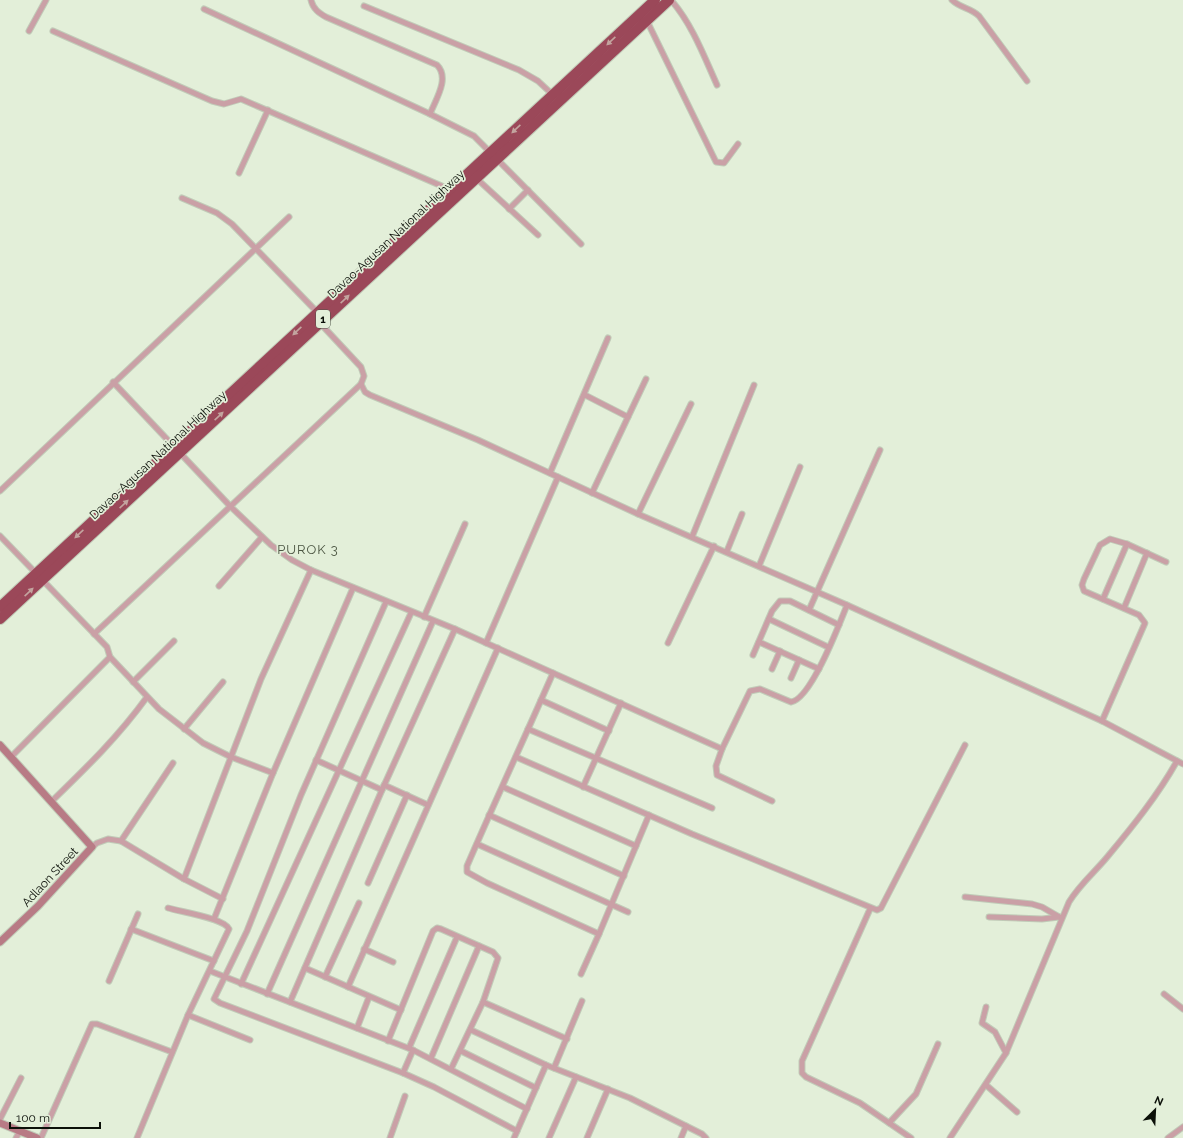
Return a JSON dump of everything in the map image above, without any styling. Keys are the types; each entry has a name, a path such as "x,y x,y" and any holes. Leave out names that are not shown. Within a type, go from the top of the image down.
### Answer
{"highway":[{"name":"Davao-Agusan National Highway","path":"0,619 39,577 317,317 575,80 655,0"},
{"name":"Davao-Agusan National Highway","path":"453,193 476,178 494,155 553,95 575,80 647,21 670,0"},
{"name":"Davao-Agusan National Highway","path":"0,607 39,577"}],"street":[{"path":"29,31 46,0"},
{"path":"311,0 312,5 318,12 326,17 437,65 441,69 443,76 430,114"},
{"path":"670,0 685,19 717,85"},
{"path":"952,0 957,4 973,11 979,16 1027,81"},
{"path":"364,6 519,70 538,81 553,95"},
{"path":"204,9 474,136 581,244"},
{"path":"647,21 716,162 724,163 738,144"},
{"path":"54,31 212,102 224,104 241,98 453,193"},
{"path":"239,173 268,110"},
{"path":"476,178 538,235"},
{"path":"509,209 528,190"},
{"path":"94,634 361,384 364,376 361,367 257,249 225,218 182,198"},
{"path":"0,491 113,382 257,249 289,217"},
{"path":"550,473 585,395 608,338"},
{"path":"592,493 646,379"},
{"path":"113,382 231,507 262,537 292,560 311,570 386,602 455,629 722,749"},
{"path":"361,384 365,392 370,395 478,440 638,514 847,605 1102,721 1183,764"},
{"path":"692,537 754,385"},
{"path":"585,395 628,417"},
{"path":"638,514 691,404"},
{"path":"809,610 880,450"},
{"path":"759,566 800,467"},
{"path":"486,643 558,477"},
{"path":"726,552 742,514"},
{"path":"424,617 465,524"},
{"path":"0,536 107,647 110,658 159,709 211,748 273,773"},
{"path":"219,586 262,537"},
{"path":"1102,721 1145,623 1143,618 1084,590 1082,585 1084,579 1100,545 1105,540 1116,540 1166,562"},
{"path":"1103,599 1127,544"},
{"path":"668,643 714,546"},
{"path":"1124,608 1146,553"},
{"path":"184,880 261,679 311,570"},
{"path":"214,919 273,773 353,588"},
{"path":"752,655 776,604 780,601 790,601 839,625"},
{"path":"386,602 316,760 249,927 223,977 214,999 220,1004 403,1073 434,1087 517,1131"},
{"path":"772,801 717,774 716,766 722,749 750,691 760,689 790,702 795,701 811,684 847,605"},
{"path":"241,984 338,770 412,613"},
{"path":"769,619 828,647"},
{"path":"267,994 433,621"},
{"path":"290,1002 383,788 455,629"},
{"path":"133,682 174,642"},
{"path":"759,642 819,669"},
{"path":"348,987 498,648"},
{"path":"772,669 780,651"},
{"path":"11,757 110,658"},
{"path":"792,678 799,660"},
{"path":"553,673 466,868 470,875 599,934"},
{"path":"184,729 223,682"},
{"path":"51,802 112,742 125,727 147,696"},
{"path":"541,700 609,731"},
{"path":"583,787 621,703"},
{"path":"528,729 712,808"},
{"path":"0,745 92,847"},
{"path":"516,757 870,909 878,910 881,908 965,745"},
{"path":"316,760 361,781 407,796 428,805"},
{"path":"950,1138 1006,1053 1026,1007 1060,918 1079,886 1120,841 1161,787 1177,761"},
{"path":"173,763 122,841 184,880 223,898"},
{"path":"503,787 636,846"},
{"path":"368,883 407,796"},
{"path":"489,815 624,876"},
{"path":"581,974 612,905 649,815"},
{"name":"Adlaon Street","path":"0,942 38,906 92,847 97,843 108,839 122,841"},
{"path":"477,844 628,912"},
{"path":"965,897 1032,904 1042,907 1060,918"},
{"path":"325,977 359,903"},
{"path":"137,1138 188,1015 229,930 226,925 214,919 168,908"},
{"path":"870,909 802,1062 801,1068 806,1077 860,1103 911,1138"},
{"path":"108,981 138,914"},
{"path":"989,916 1042,919 1060,918"},
{"path":"388,1041 433,931 437,928 441,929 496,954 498,958 483,1002 461,1051 451,1069"},
{"path":"131,929 214,962"},
{"path":"403,1073 411,1049 457,937"},
{"path":"431,1058 479,946"},
{"path":"364,949 393,962"},
{"path":"305,968 401,1010"},
{"path":"210,971 411,1049 527,1109"},
{"path":"1164,994 1183,1009"},
{"path":"357,1028 369,996"},
{"path":"554,1068 582,1001"},
{"path":"483,1002 567,1039"},
{"path":"986,1007 982,1023 995,1032 1006,1053"},
{"path":"188,1015 250,1040"},
{"path":"41,1138 92,1024 97,1024 172,1052"},
{"path":"471,1030 546,1065 608,1089 686,1126 706,1138"},
{"path":"889,1123 916,1094 938,1044"},
{"path":"461,1051 536,1088"},
{"path":"514,1138 546,1065"},
{"path":"550,1138 576,1077"},
{"path":"0,1119 22,1078"},
{"path":"986,1085 1017,1112"},
{"path":"587,1138 608,1089"},
{"path":"390,1138 405,1096"},
{"path":"0,1123 18,1135 34,1138"},
{"path":"681,1138 686,1126"},
{"path":"1168,1138 1183,1127"}],"district":[{"name":"PUROK 3","path":"308,549"}]}
